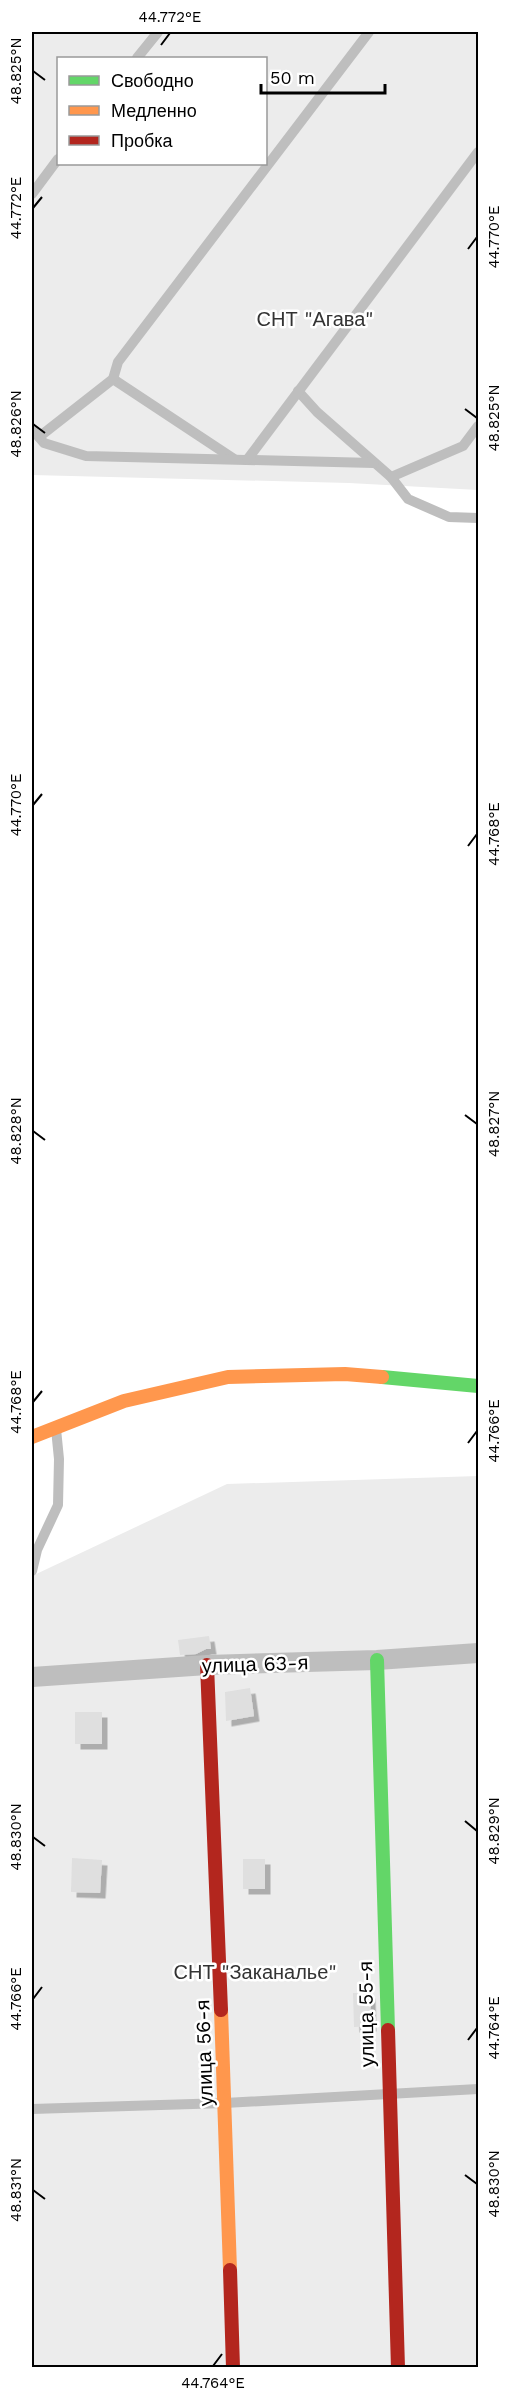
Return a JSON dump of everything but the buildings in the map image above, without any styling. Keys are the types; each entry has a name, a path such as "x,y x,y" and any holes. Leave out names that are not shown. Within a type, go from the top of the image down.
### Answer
{"street":[{"path":"32,1437 124,1401 228,1377 345,1374 478,1386"},
{"name":"улица 63-я","path":"32,1677 207,1665 377,1660 478,1653"},
{"name":"улица 55-я","path":"377,1660 388,2094 398,2367"},
{"name":"улица 56-я","path":"207,1665 233,2367"}],"lane":[{"path":"138,57 158,32"},
{"path":"369,32 118,362 113,379 35,433 44,443 86,456 374,463"},
{"path":"247,460 478,152"},
{"path":"32,194 57,160"},
{"path":"113,379 235,460"},
{"path":"298,391 316,412 391,477 408,500 448,516 478,518"},
{"path":"391,477 463,446 478,426"},
{"path":"32,1570 37,1550 58,1505 59,1459 56,1427"},
{"path":"32,2109 225,2103 478,2089"}],"green space":[{"name":"СНТ \"Агава\"","path":"32,32 478,32 478,490 349,483 32,475"},
{"name":"СНТ \"Заканалье\"","path":"478,1476 478,2367 32,2367 32,1576 227,1484"}],"traffic: fast":[{"path":"382,1377 478,1386"},
{"path":"377,1660 388,2030"}],"traffic: slow":[{"path":"32,1437 124,1401 228,1377 345,1374 382,1377"},
{"path":"221,2010 230,2270"}],"traffic: jam":[{"path":"207,1665 221,2010"},
{"path":"388,2030 398,2368"},
{"path":"230,2270 233,2368"}]}
